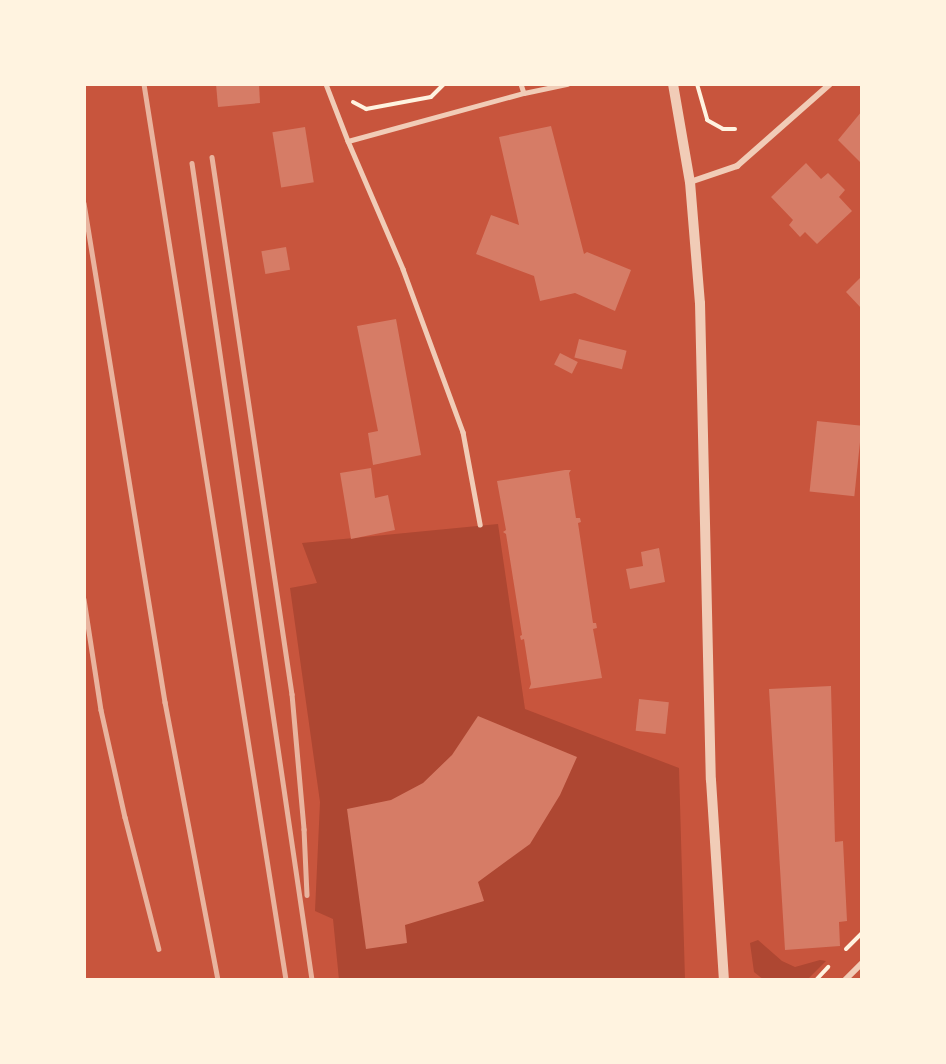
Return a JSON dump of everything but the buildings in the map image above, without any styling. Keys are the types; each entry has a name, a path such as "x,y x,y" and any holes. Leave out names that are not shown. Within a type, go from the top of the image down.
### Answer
{"street":[{"path":"673,84 690,182 700,303 711,780 724,980"},
{"path":"690,182 736,166 830,84"},
{"path":"845,980 862,963"}],"lane":[{"path":"327,84 329,95 403,269 463,432 480,524"},
{"path":"521,84 524,93"},
{"path":"348,141 524,93 567,84"}],"path":[{"path":"329,95 343,88 351,100 366,109 430,97 444,84"},
{"path":"697,84 707,120 723,129 735,129"}],"shaded area":[{"path":"498,524 525,709 679,768 685,980 339,980 333,919 315,911 320,802 290,588 317,583 302,543"},
{"path":"758,940 782,961 795,967 820,960 826,961 807,980 764,980 754,972 750,943"}],"railway":[{"path":"144,84 286,980"},
{"path":"212,157 292,694 304,829 307,895"},
{"path":"192,163 312,980"},
{"path":"84,203 165,702 218,980"},
{"path":"84,599 101,710 125,817 159,949"}]}
